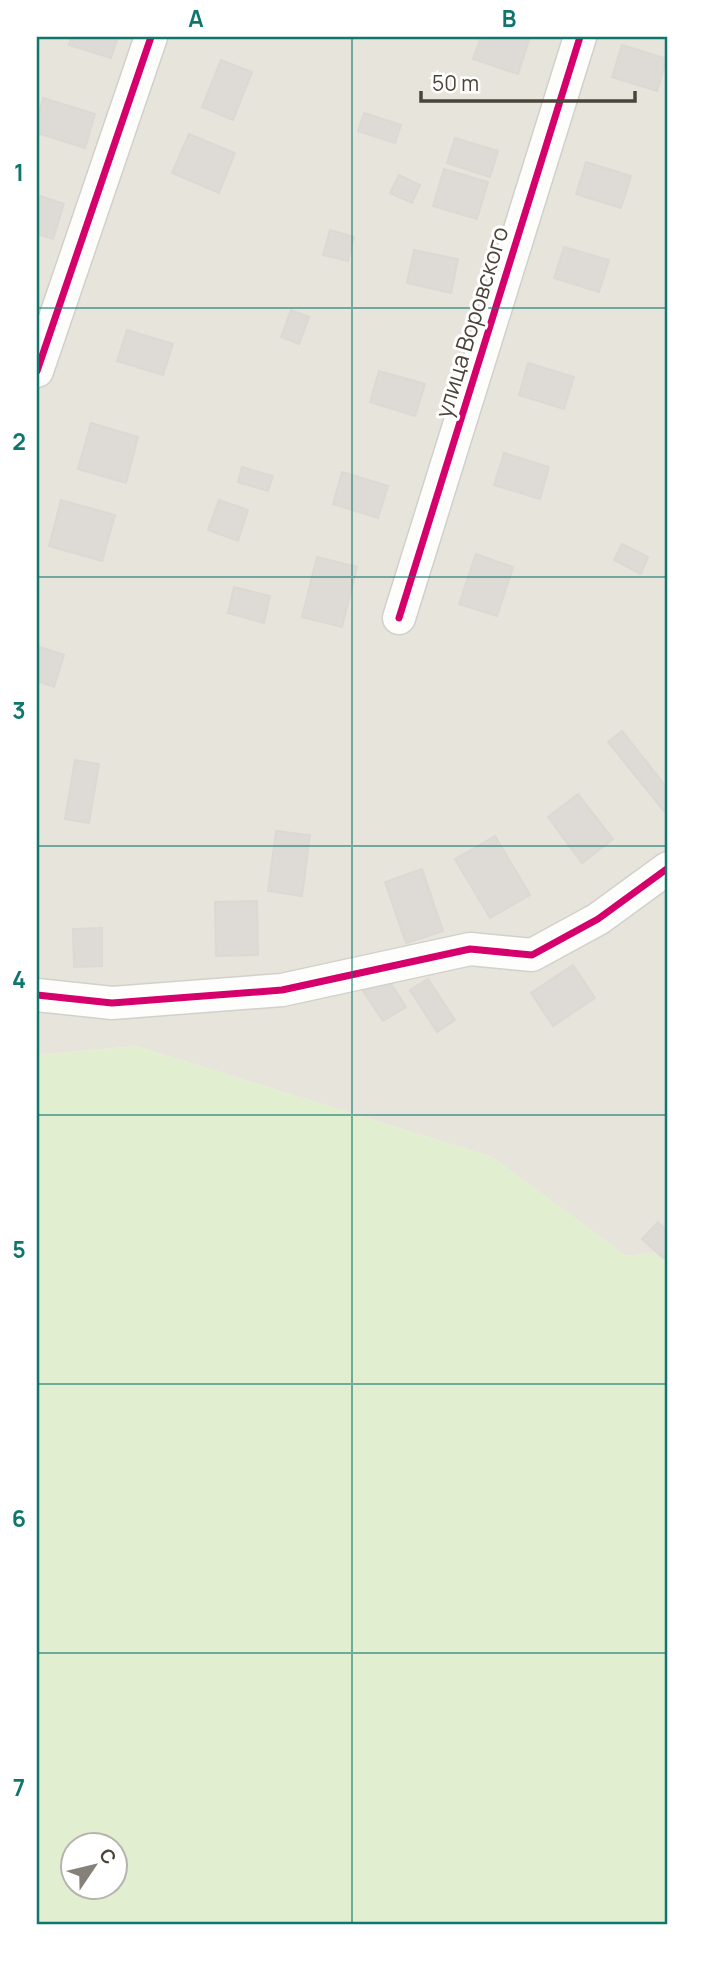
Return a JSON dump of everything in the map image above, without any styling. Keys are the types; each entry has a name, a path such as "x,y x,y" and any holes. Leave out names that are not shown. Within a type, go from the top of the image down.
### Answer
{"street":[{"path":"37,371 151,37"},
{"name":"улица Воровского","path":"399,618 580,37"},
{"path":"37,995 111,1003 282,990 470,949 532,955 598,919 668,868"}],"shaded area":[{"path":"37,37 668,37 668,1251 626,1256 492,1157 136,1046 37,1055"}],"green space":[{"path":"136,1046 492,1157 626,1256 668,1251 668,1924 37,1924 37,1055"}],"building":[{"path":"71,37 118,37 111,58 69,45"},
{"path":"481,37 519,37 529,40 518,74 473,59"},
{"path":"622,45 667,59 657,91 612,77"},
{"path":"221,60 252,72 233,120 202,107"},
{"path":"43,98 95,114 85,148 37,133 37,113 39,114"},
{"path":"364,113 401,125 395,143 358,131"},
{"path":"189,134 235,153 219,193 172,173"},
{"path":"455,138 498,151 490,177 447,163"},
{"path":"586,162 631,176 621,208 576,194"},
{"path":"444,169 488,182 477,219 433,206"},
{"path":"399,175 420,185 412,203 390,193"},
{"path":"37,195 64,204 53,239 37,234"},
{"path":"330,230 354,237 348,261 323,255"},
{"path":"564,247 609,260 599,292 554,278"},
{"path":"414,250 458,259 451,293 407,283"},
{"path":"291,310 309,317 299,344 281,337"},
{"path":"127,330 173,344 163,375 117,361"},
{"path":"528,363 574,377 564,409 519,395"},
{"path":"379,371 425,384 415,416 370,402"},
{"path":"91,423 138,437 126,483 78,469"},
{"path":"504,453 549,467 540,499 494,485"},
{"path":"242,467 273,476 268,491 238,482"},
{"path":"342,472 388,486 378,518 333,504"},
{"path":"61,500 115,515 102,561 49,546"},
{"path":"219,500 248,510 238,541 208,530"},
{"path":"622,544 648,557 641,574 614,560"},
{"path":"476,554 513,567 497,616 459,604"},
{"path":"317,557 357,567 342,627 302,617"},
{"path":"234,587 270,596 264,623 228,613"},
{"path":"37,646 64,655 54,687 37,681"},
{"path":"622,731 668,789 668,808 664,811 608,742"},
{"path":"75,760 99,764 89,823 65,819"},
{"path":"578,794 613,839 582,863 548,817"},
{"path":"276,831 310,835 302,896 268,891"},
{"path":"495,836 530,895 490,918 455,859"},
{"path":"422,869 443,931 406,943 385,882"},
{"path":"257,901 258,955 216,956 215,902"},
{"path":"102,928 102,966 74,967 73,929"},
{"path":"573,965 595,998 553,1026 531,993"},
{"path":"384,973 406,1007 383,1021 361,988"},
{"path":"428,979 455,1020 437,1032 410,990"},
{"path":"658,1222 668,1232 668,1253 663,1258 642,1239"}],"cycle path":[{"path":"37,371 151,37"},
{"path":"399,618 580,37"},
{"path":"37,995 112,1003 282,990 470,949 532,955 598,919 668,868"}]}
